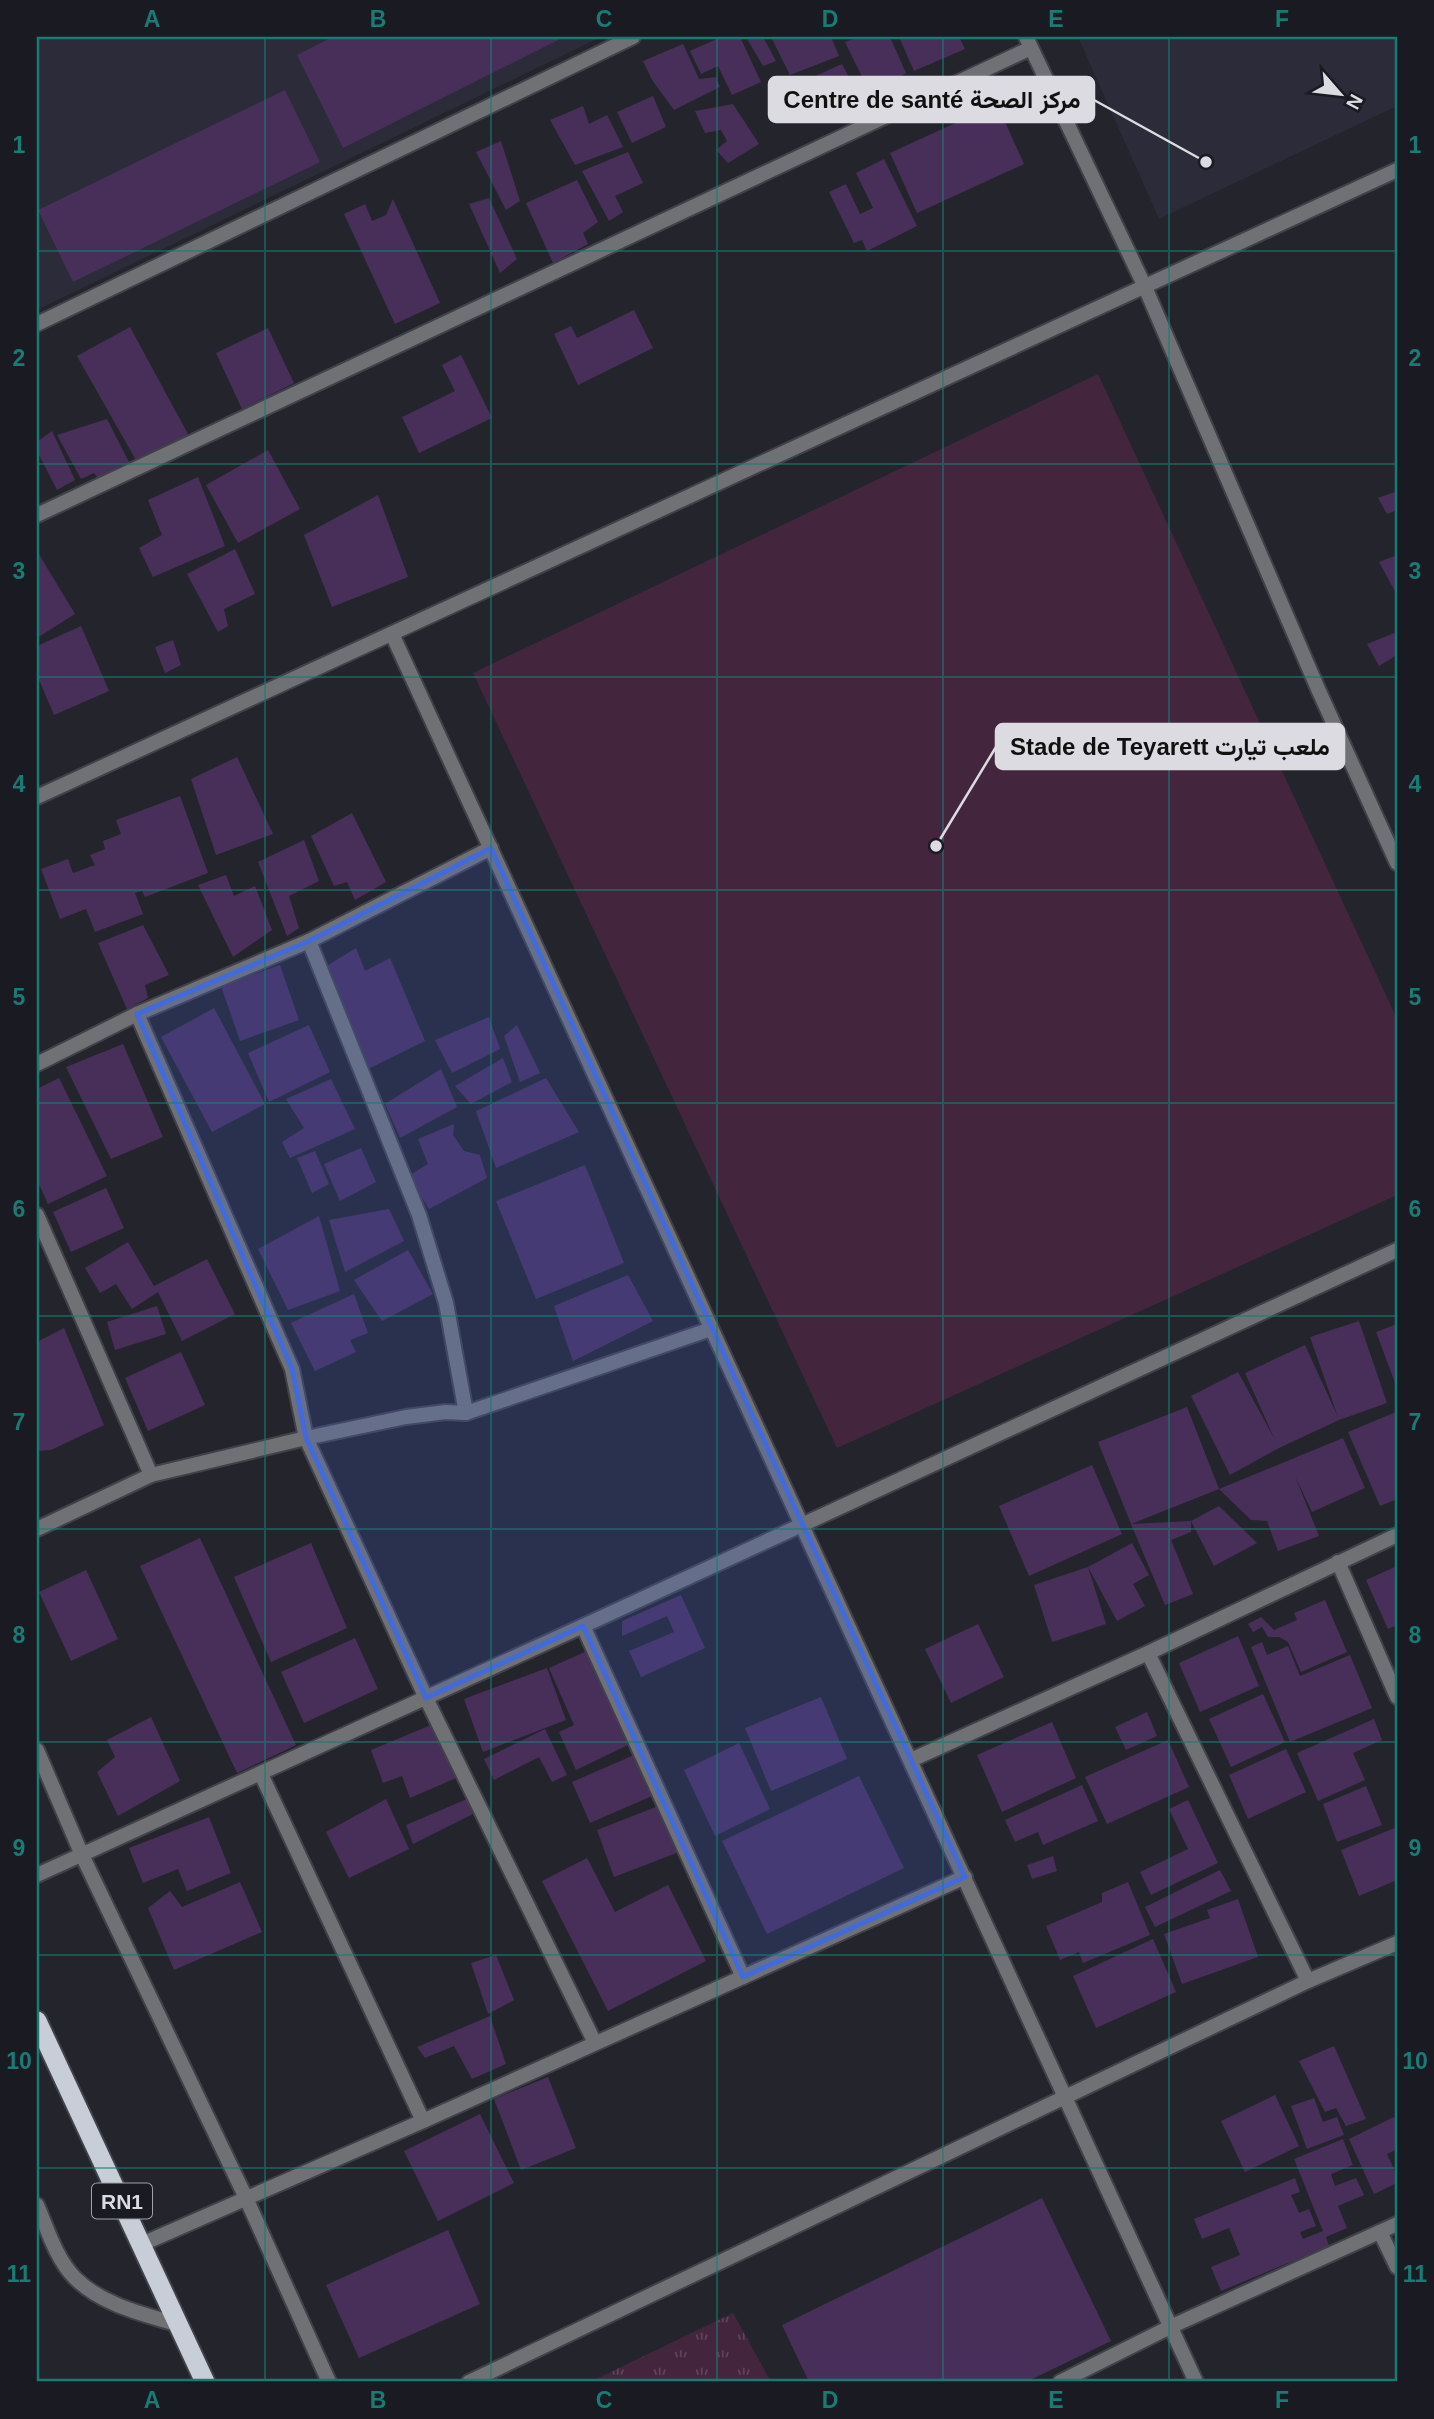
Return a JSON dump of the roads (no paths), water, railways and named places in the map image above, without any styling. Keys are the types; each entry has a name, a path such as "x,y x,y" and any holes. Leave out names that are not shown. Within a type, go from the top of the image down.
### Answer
{"highway":[{"name":"RN1","path":"37,2021 205,2382"}],"street":[{"path":"37,324 633,37"},
{"path":"37,515 1028,42 1144,287 1318,689 1397,863"},
{"path":"37,797 1397,170"},
{"path":"392,634 1196,2382"},
{"path":"37,1065 138,1014 309,941 491,848"},
{"path":"309,941 419,1215 446,1303 466,1413"},
{"path":"138,1014 292,1369 306,1438 426,1698 595,2043"},
{"path":"37,1215 151,1475"},
{"path":"37,1875 1397,1250"},
{"path":"37,1529 151,1475 306,1438 406,1418 446,1412 466,1413 711,1329"},
{"path":"911,1760 1148,1653 1397,1535"},
{"path":"1338,1563 1397,1697"},
{"path":"583,1626 743,1977"},
{"path":"1148,1653 1308,1982"},
{"path":"37,1750 82,1855 246,2198 328,2382"},
{"path":"261,1774 423,2121"},
{"path":"142,2244 423,2121 965,1877"},
{"path":"469,2382 1308,1982 1397,1943"},
{"path":"37,2205 60,2257 74,2277 96,2294 123,2307 179,2325"},
{"path":"1060,2382 1170,2327 1397,2224"},
{"path":"1380,2232 1397,2267"}],"place":[{"name":"Centre de santé مركز الصحة","path":"1206,162"},
{"name":"Stade de Teyarett ملعب تيارت","path":"936,846"}]}
